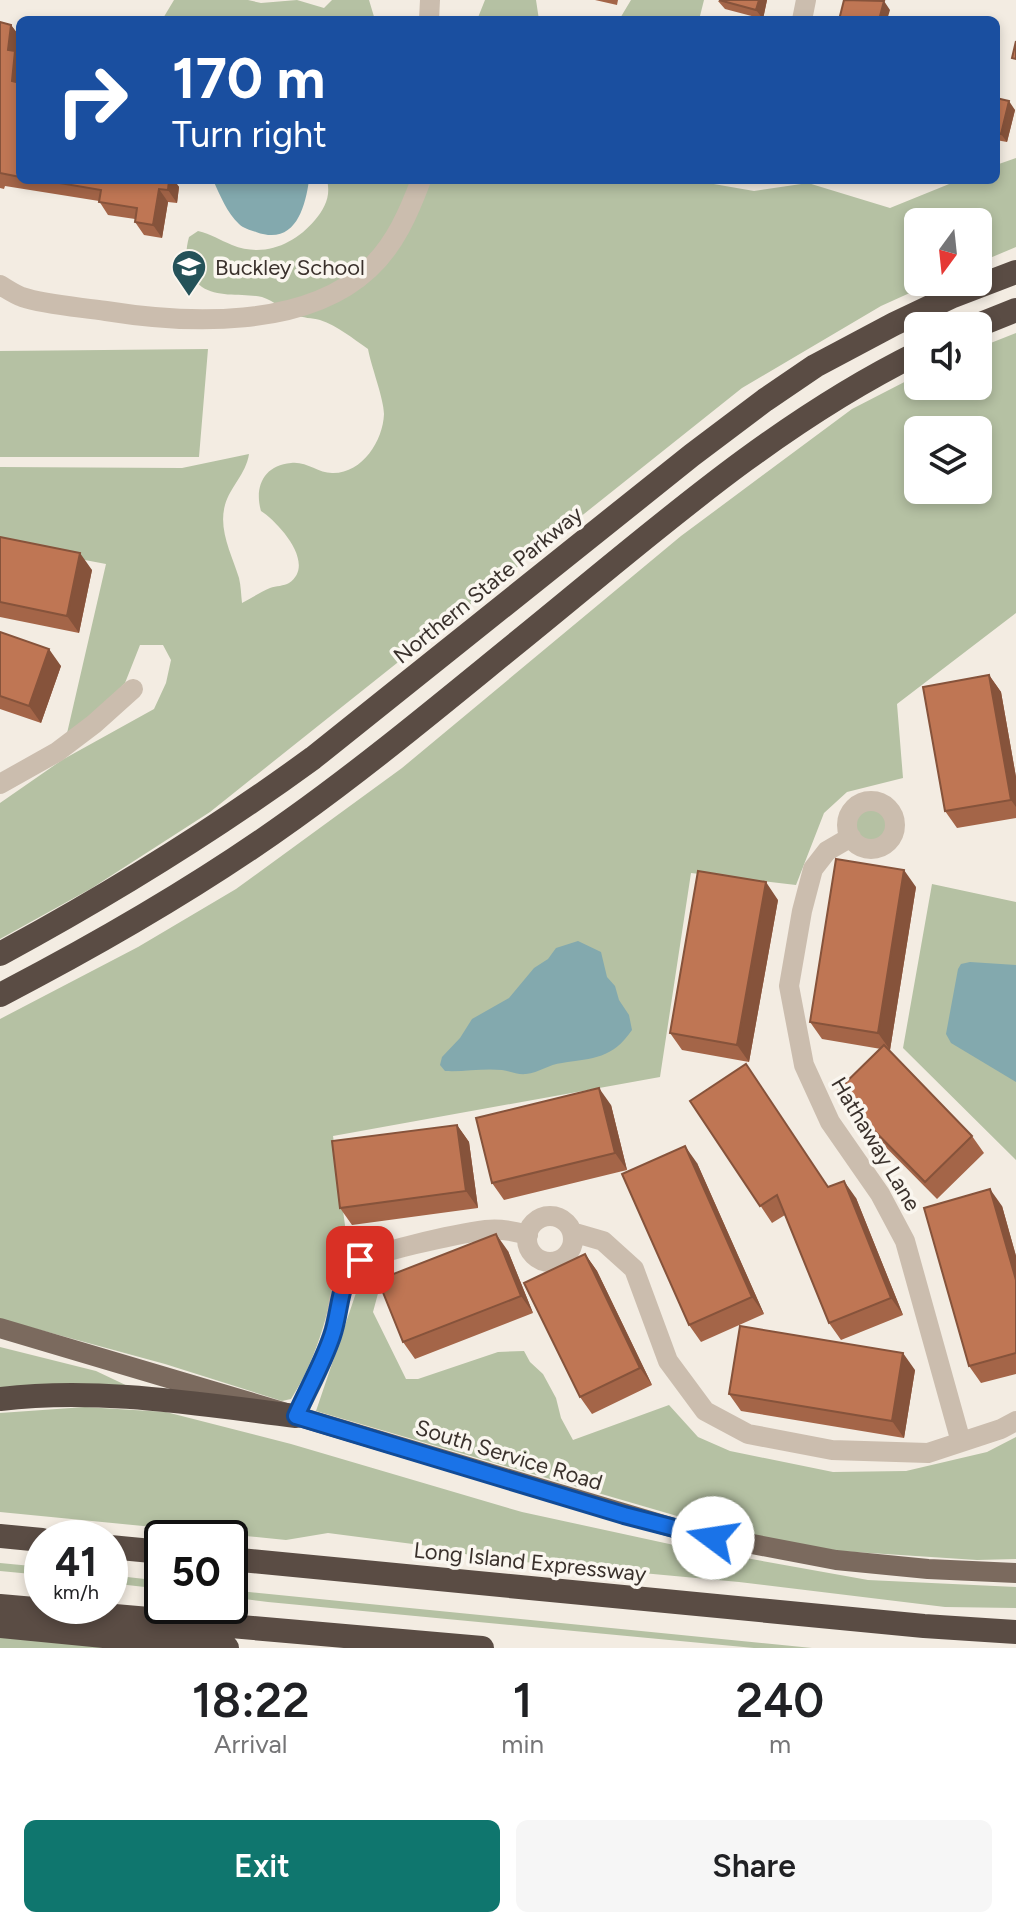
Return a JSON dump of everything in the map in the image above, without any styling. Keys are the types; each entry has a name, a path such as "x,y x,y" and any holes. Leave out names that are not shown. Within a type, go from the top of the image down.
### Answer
{"highway":[{"name":"Northern State Parkway","path":"0,954 159,863 269,790 716,436 791,382 923,310 1016,272"},
{"path":"992,320 1016,310"},
{"path":"0,995 139,919 294,818 392,744 754,454 831,401 904,361"},
{"path":"0,1399 56,1394 110,1395 296,1416"},
{"path":"0,1536 24,1538"},
{"name":"Long Island Expressway","path":"248,1561 1016,1632"},
{"path":"0,1606 482,1648"},
{"path":"0,1626 227,1648"}],"main road":[{"name":"South Service Road","path":"0,1328 624,1515 713,1538 866,1564 1016,1573"}],"street":[{"path":"0,285 22,297 177,319 239,319 289,310 342,289 370,268 407,219 420,184"},
{"path":"0,784 57,752 133,689"},
{"name":"Hathaway Lane","path":"851,837 827,851 813,869 789,986 804,1065 830,1122 880,1194 905,1241 961,1442"},
{"path":"549,1216 563,1220 572,1232 572,1246 564,1258 550,1262 536,1256 531,1250 528,1235 536,1222 549,1216"},
{"path":"296,1416 333,1334 345,1282 351,1268 360,1260 379,1253 488,1230 528,1235"},
{"path":"572,1232 603,1241 634,1269 668,1361 705,1411 748,1434 832,1450 928,1453 1016,1421"}],"green space":[{"path":"174,0 248,0 261,3 297,0 324,8 332,0 369,0 374,16 164,16"},
{"path":"485,0 536,0 538,16 479,16"},
{"path":"631,0 704,0 700,16 621,16"},
{"path":"1016,158 1016,247 992,257 992,208 904,208 904,296 742,388 210,812 92,888 0,939 0,803 62,760 154,709 166,683 171,660 163,645 140,645 125,683 65,742 106,564 0,544 0,467 182,468 249,454 245,468 227,498 223,514 242,603 270,588 289,583 297,575 299,565 285,534 261,511 259,494 263,479 274,468 291,463 332,473 353,468 369,454 383,424 383,408 368,349 333,326 295,315 262,297 223,294 202,287 192,277 187,264 189,237 198,231 244,249 278,246 298,236 319,215 328,197 328,184 714,184 754,191 811,184 890,208 949,184 1000,184 1000,164"},
{"path":"1016,333 1016,613 897,704 903,778 847,792 824,813 796,885 691,873 660,1077 333,1136 349,1255 338,1262 321,1333 291,1399 282,1401 165,1364 0,1319 0,1019 138,947 236,889 402,768 681,536 852,409 904,382 904,400 992,400 992,342"},
{"path":"208,349 199,457 0,457 0,351"},
{"path":"871,801 888,808 895,825 888,842 871,849 854,842 847,825 854,808"},
{"path":"932,884 1016,902 1016,1160 903,1048"},
{"path":"366,1282 380,1286 373,1312 406,1379 418,1379 498,1352 524,1351 543,1374 573,1440 669,1405 698,1437 730,1451 833,1472 906,1471 987,1452 1016,1437 1016,1559 977,1560 839,1551 732,1532 316,1411 359,1284"},
{"path":"0,1347 96,1371 134,1389 0,1387"},
{"path":"85,1407 166,1412 291,1444 522,1512 674,1545 868,1580 1016,1587 1016,1608 945,1607 739,1582 482,1558 436,1547 328,1533 286,1540 248,1536 248,1520 144,1520 144,1526 128,1525 128,1520 82,1520 0,1512 0,1413"},
{"path":"0,1563 24,1565 24,1573 0,1571"},
{"path":"128,1577 144,1579 144,1587 128,1585"},
{"path":"248,1592 812,1648 754,1648 248,1599"},
{"path":"0,1636 118,1648 0,1648"}],"water":[{"path":"215,184 308,184 295,222 280,234 269,235 242,227 227,209"},
{"path":"578,941 601,952 607,977 615,986 619,1000 629,1015 632,1030 625,1040 602,1056 557,1064 531,1073 445,1071 440,1065 442,1057 472,1019 509,998 556,948"},
{"path":"961,964 1016,965 1016,1082 951,1043 946,1034 958,969"}],"building":[{"path":"719,0 759,0 756,10"},
{"path":"844,0 884,1 880,16 840,16"},
{"path":"0,22 11,25 8,50 15,51 12,81 16,82 16,176 0,173"},
{"path":"1000,99 1009,101 1000,134"},
{"path":"66,184 169,184 168,190 159,189 153,225 135,222 137,208 99,202 101,190"},
{"path":"0,537 80,553 67,616 0,602"},
{"path":"0,632 49,649 29,706 0,696"},
{"path":"989,675 1011,800 945,811 923,687"},
{"path":"836,859 904,870 878,1033 810,1022"},
{"path":"698,871 766,882 737,1045 670,1033"},
{"path":"884,1045 972,1136 925,1182 836,1092"},
{"path":"746,1064 828,1187 844,1181 891,1298 829,1323 777,1195 760,1206 690,1101"},
{"path":"599,1088 615,1153 492,1183 476,1118"},
{"path":"457,1125 466,1191 340,1208 332,1141"},
{"path":"685,1146 752,1297 689,1325 622,1174"},
{"path":"990,1189 1016,1280 1016,1353 969,1366 924,1208"},
{"path":"496,1234 521,1296 403,1342 378,1280"},
{"path":"585,1254 640,1368 580,1397 524,1283"},
{"path":"740,1326 903,1353 892,1421 729,1394"}],"place":[{"name":"Buckley School","path":"189,298"}],"route":[{"path":"360,1260 351,1268 345,1282 333,1334 296,1416 624,1515 713,1538"}]}
